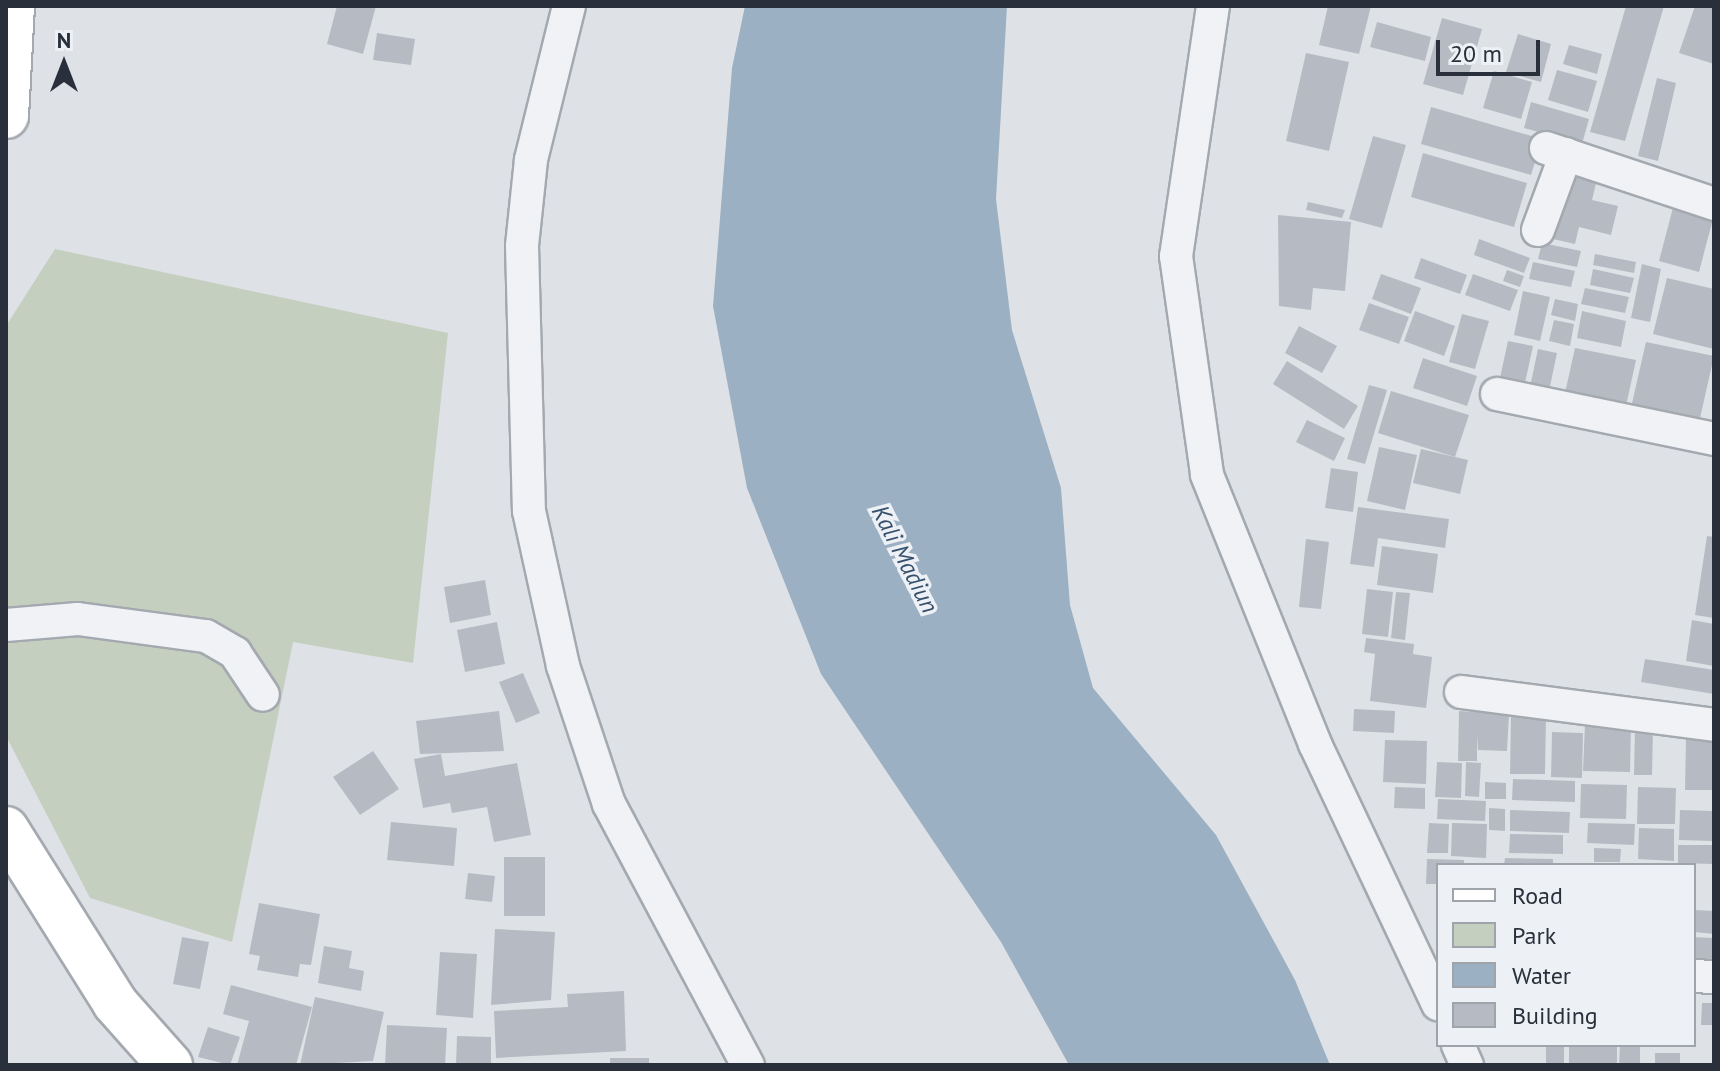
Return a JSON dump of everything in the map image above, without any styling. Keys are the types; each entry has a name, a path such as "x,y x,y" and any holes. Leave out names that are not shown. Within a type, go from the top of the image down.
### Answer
{"main road":[{"path":"6,116 12,6"},
{"path":"6,829 27,872 156,1060"}],"street":[{"path":"569,6 531,160 522,246 529,511 563,666 609,804 748,1065"},
{"path":"1213,6 1176,256 1207,475 1315,744 1436,1000"},
{"path":"1538,230 1556,151 1714,204"},
{"path":"1497,394 1714,439"},
{"path":"6,625 78,619 206,636 235,653 263,695"},
{"path":"1461,692 1714,725"}],"green space":[{"path":"55,249 448,333 413,663 293,642 232,942 90,898 6,736 6,326"}],"water":[{"name":"Kali Madiun","path":"745,6 1007,6 996,199 1012,330 1061,488 1070,605 1093,688 1216,835 1295,980 1330,1065 1069,1065 1001,942 821,674 747,488 713,306 732,68"}],"building":[{"path":"337,6 376,6 363,54 327,44"},
{"path":"1328,6 1371,6 1359,54 1319,45"},
{"path":"1626,6 1664,6 1625,141 1590,132"},
{"path":"1695,6 1714,6 1714,64 1679,53"},
{"path":"1442,18 1482,29 1463,95 1423,84"},
{"path":"1377,22 1431,37 1425,61 1370,47"},
{"path":"377,33 415,39 411,65 373,60"},
{"path":"1518,34 1551,44 1541,82 1506,72"},
{"path":"1569,45 1602,54 1597,74 1563,64"},
{"path":"1306,53 1349,62 1329,151 1286,141"},
{"path":"1557,70 1597,81 1588,112 1548,100"},
{"path":"1494,71 1532,82 1521,119 1483,108"},
{"path":"1657,78 1676,83 1658,161 1638,156"},
{"path":"1531,102 1589,119 1582,144 1524,128"},
{"path":"1431,107 1542,139 1531,175 1421,144"},
{"path":"1373,136 1406,145 1382,228 1349,219"},
{"path":"1423,153 1527,183 1514,227 1411,197"},
{"path":"1568,163 1599,171 1592,200 1618,206 1611,235 1579,227 1575,244 1549,238"},
{"path":"1675,200 1714,215 1699,272 1659,261"},
{"path":"1308,202 1345,210 1342,218 1306,210"},
{"path":"1278,215 1351,222 1345,291 1313,288 1311,310 1279,306"},
{"path":"1479,239 1530,258 1524,273 1474,255"},
{"path":"1542,243 1581,251 1577,267 1538,259"},
{"path":"1595,254 1636,262 1634,273 1593,265"},
{"path":"1421,258 1467,275 1460,294 1414,278"},
{"path":"1533,262 1575,271 1571,287 1529,279"},
{"path":"1642,264 1661,269 1650,322 1631,318"},
{"path":"1593,269 1634,278 1630,293 1590,285"},
{"path":"1507,270 1524,276 1520,287 1503,281"},
{"path":"1381,274 1421,288 1411,314 1372,299"},
{"path":"1473,274 1518,290 1510,311 1465,295"},
{"path":"1667,278 1714,289 1714,349 1653,334"},
{"path":"1585,288 1629,297 1625,313 1581,304"},
{"path":"1523,291 1550,297 1540,341 1514,335"},
{"path":"1555,299 1578,304 1575,321 1551,315"},
{"path":"1369,303 1409,317 1399,344 1359,330"},
{"path":"1415,311 1455,326 1444,356 1404,341"},
{"path":"1582,311 1626,321 1621,347 1577,338"},
{"path":"1462,314 1489,321 1475,369 1449,362"},
{"path":"1554,320 1574,324 1570,346 1549,341"},
{"path":"1299,326 1337,346 1322,373 1285,353"},
{"path":"1508,341 1533,346 1523,392 1498,387"},
{"path":"1646,342 1714,356 1698,427 1630,412"},
{"path":"1575,348 1636,360 1626,406 1565,393"},
{"path":"1538,349 1557,353 1549,391 1530,387"},
{"path":"1423,358 1477,376 1467,406 1413,388"},
{"path":"1287,361 1358,406 1344,429 1273,384"},
{"path":"1369,385 1387,390 1365,464 1347,459"},
{"path":"1391,391 1469,415 1455,457 1378,433"},
{"path":"1307,420 1345,438 1334,461 1296,442"},
{"path":"1379,447 1417,455 1405,510 1367,501"},
{"path":"1421,449 1468,460 1460,494 1413,483"},
{"path":"1331,468 1358,472 1353,512 1325,508"},
{"path":"1358,507 1449,519 1445,548 1378,538 1374,567 1350,564"},
{"path":"1707,536 1714,537 1714,618 1695,615"},
{"path":"1306,539 1329,542 1321,609 1299,607"},
{"path":"1382,546 1438,554 1433,593 1377,585"},
{"path":"485,580 491,615 450,623 444,587"},
{"path":"1367,589 1393,592 1388,637 1362,634"},
{"path":"1396,592 1410,593 1405,640 1391,638"},
{"path":"1692,620 1714,624 1714,666 1686,661"},
{"path":"497,622 505,664 465,672 457,630"},
{"path":"1366,638 1414,644 1413,654 1432,657 1426,708 1370,701 1375,654 1364,652"},
{"path":"1645,659 1714,670 1714,694 1641,682"},
{"path":"523,673 540,713 516,723 499,682"},
{"path":"1354,709 1395,711 1394,733 1353,731"},
{"path":"499,711 504,751 420,754 416,721"},
{"path":"1459,711 1509,714 1507,751 1478,750 1477,734 1477,761 1458,761"},
{"path":"1511,717 1546,717 1545,774 1510,774"},
{"path":"1585,724 1631,725 1630,772 1583,771"},
{"path":"1635,728 1653,729 1652,775 1634,775"},
{"path":"1552,732 1583,733 1582,778 1551,777"},
{"path":"1686,739 1714,740 1714,790 1685,790"},
{"path":"1385,740 1427,741 1426,784 1383,782"},
{"path":"373,751 399,789 360,815 333,777"},
{"path":"441,754 445,776 517,763 531,835 494,842 487,807 452,813 450,803 423,808 414,759"},
{"path":"1437,762 1462,763 1461,798 1435,797"},
{"path":"1466,762 1481,763 1479,797 1465,796"},
{"path":"1513,779 1575,781 1575,802 1512,800"},
{"path":"1485,782 1506,783 1506,799 1485,799"},
{"path":"1581,784 1627,785 1626,819 1580,818"},
{"path":"1395,787 1425,788 1425,809 1394,808"},
{"path":"1638,787 1676,788 1675,824 1637,824"},
{"path":"1438,799 1486,801 1485,821 1437,819"},
{"path":"1489,808 1505,809 1505,831 1489,830"},
{"path":"1510,810 1570,812 1569,833 1510,831"},
{"path":"1680,810 1714,811 1714,841 1679,840"},
{"path":"391,822 457,828 454,866 387,860"},
{"path":"1429,823 1449,824 1448,853 1427,853"},
{"path":"1452,823 1487,824 1486,858 1451,856"},
{"path":"1588,823 1635,824 1634,845 1587,843"},
{"path":"1639,828 1674,829 1674,861 1638,859"},
{"path":"1510,834 1563,835 1563,854 1509,853"},
{"path":"1678,845 1714,845 1714,864 1678,863"},
{"path":"1594,848 1621,849 1620,862 1594,862"},
{"path":"504,857 545,857 545,916 504,916"},
{"path":"1505,858 1553,859 1553,863 1504,863"},
{"path":"1427,859 1464,860 1464,863 1436,863 1436,884 1426,884"},
{"path":"468,873 495,876 492,902 465,899"},
{"path":"259,903 320,914 311,965 300,964 298,977 257,970 260,956 249,954"},
{"path":"1696,910 1714,911 1714,934 1696,932"},
{"path":"495,929 555,932 551,1000 491,1005"},
{"path":"182,937 209,942 200,989 173,984"},
{"path":"1696,937 1714,938 1714,965 1696,964"},
{"path":"324,946 352,951 349,968 364,971 361,991 318,983"},
{"path":"440,952 477,954 473,1018 436,1015"},
{"path":"231,985 312,1007 296,1065 237,1065 249,1021 223,1014"},
{"path":"624,991 626,1051 496,1058 494,1011 568,1007 567,994"},
{"path":"315,997 384,1012 373,1061 300,1065"},
{"path":"1702,1003 1714,1003 1714,1025 1701,1025"},
{"path":"387,1025 447,1028 445,1065 385,1065"},
{"path":"208,1027 240,1037 230,1065 198,1057"},
{"path":"457,1036 491,1037 491,1065 456,1065"},
{"path":"1546,1047 1564,1047 1564,1065 1546,1065"},
{"path":"1569,1047 1617,1047 1617,1063 1569,1063"},
{"path":"1620,1047 1640,1047 1640,1065 1619,1065"},
{"path":"1655,1053 1680,1053 1680,1065 1655,1065"},
{"path":"610,1058 649,1058 649,1065 610,1065"}]}
